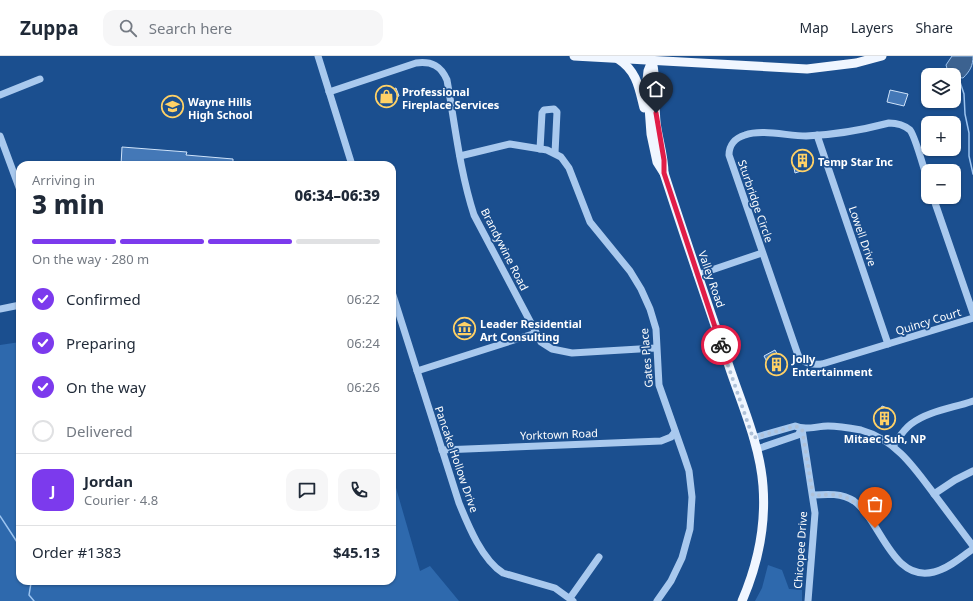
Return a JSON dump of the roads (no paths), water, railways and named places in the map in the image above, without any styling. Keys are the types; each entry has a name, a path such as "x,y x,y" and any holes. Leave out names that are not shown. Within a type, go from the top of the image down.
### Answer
{"main road":[{"path":"574,56 807,69 856,63 882,56"},
{"path":"617,59 626,64 636,78 651,134"},
{"name":"Valley Road","path":"652,61 648,71 647,80 651,134 657,162 664,173 697,275 757,449 763,486 764,522 756,564 742,601"},
{"name":"Valley Road","path":"652,61 655,71 654,92 656,124 664,160 664,173"}],"street":[{"path":"318,56 351,161"},
{"name":"Brandywine Road","path":"329,92 416,63 427,62 438,66 442,70 447,80 460,156 474,215 536,333 546,346 559,351 572,353 656,348"},
{"path":"0,95 40,79"},
{"path":"460,156 510,144 555,153 557,112 554,109 544,110 542,113 540,149"},
{"name":"Sturbridge Circle","path":"888,344 822,364 810,364 801,359 798,355 762,253 729,155 730,146 738,138 749,134 817,135 857,130 889,123 906,127 912,134 922,164"},
{"name":"Lowell Drive","path":"817,135 888,344"},
{"path":"0,136 16,179"},
{"name":"Gates Place","path":"555,153 566,162 590,222 630,271 641,289 654,319 659,385 684,456 691,487 692,513 687,544 676,572 656,601"},
{"path":"935,204 973,313"},
{"path":"697,275 762,253"},
{"name":"Pancake Hollow Drive","path":"396,305 465,518 490,563 503,573 546,584 563,592 571,599"},
{"path":"0,309 16,306"},
{"name":"Quincy Court","path":"888,344 973,318"},
{"path":"417,371 536,333"},
{"path":"893,446 904,430 917,420 925,416 973,401"},
{"path":"753,438 795,426 802,429 821,426 839,426 874,435 893,446 912,464 973,548 939,571 925,574 912,572 902,565 864,511 854,502 835,494 813,496"},
{"path":"757,449 798,435 802,429"},
{"name":"Chicopee Drive","path":"802,429 813,496 815,526 808,601"},
{"name":"Yorktown Road","path":"442,450 661,440 670,437 676,432"},
{"path":"934,494 955,480 973,471"},
{"path":"571,599 599,557"}],"waterway":[{"path":"961,85 964,94 965,114 969,133 969,156 973,174"},
{"path":"0,516 16,540"},
{"path":"31,585 29,595 34,601"}],"place":[{"name":"Professional Fireplace Services","path":"387,97"},
{"name":"Wayne Hills High School","path":"172,107"},
{"name":"Temp Star Inc","path":"802,161"},
{"name":"Leader Residential Art Consulting","path":"465,329"},
{"name":"Jolly Entertainment","path":"777,364"},
{"name":"Mitaec Suh, NP","path":"885,418"}]}
